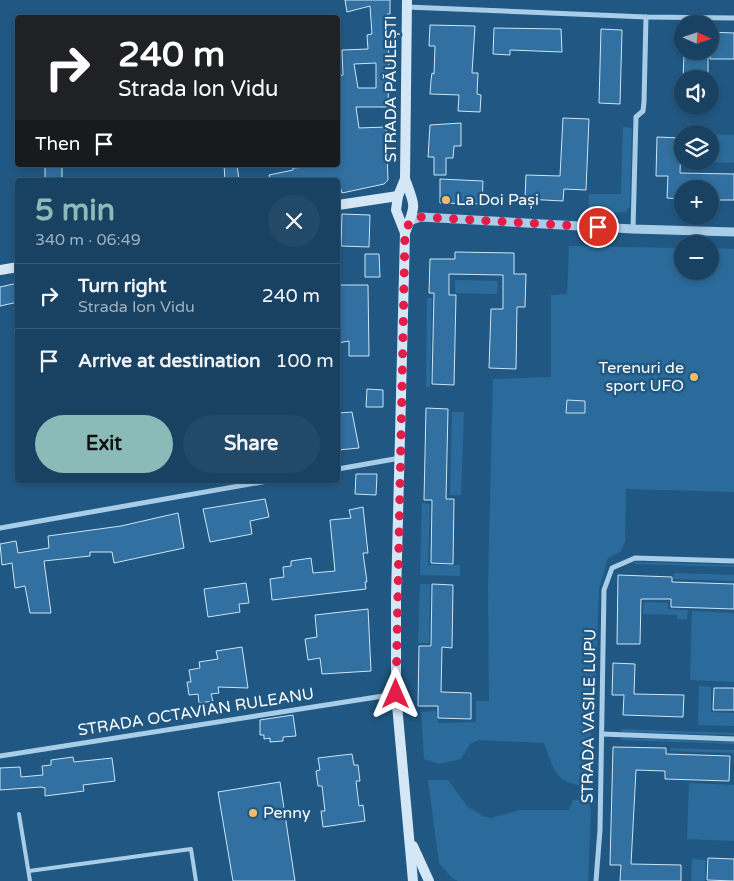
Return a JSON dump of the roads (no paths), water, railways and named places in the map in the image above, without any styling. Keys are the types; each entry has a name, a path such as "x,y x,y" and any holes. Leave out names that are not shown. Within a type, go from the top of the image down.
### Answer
{"main road":[{"name":"STRADA PĂULEȘTI","path":"399,197 414,199 411,218 397,217 399,197 406,179 407,3"},
{"path":"340,204 399,197"},
{"path":"411,218 405,233 396,694 413,881"},
{"path":"0,270 15,268"},
{"path":"410,838 429,881"}],"street":[{"path":"407,3 646,17 734,18"},
{"path":"633,229 636,117 642,111 644,102 646,17"},
{"path":"411,218 734,232"},
{"path":"340,469 400,458"},
{"path":"0,528 256,483"},
{"name":"STRADA VASILE LUPU","path":"596,881 602,734 604,590 612,568 635,558 734,561"},
{"name":"STRADA OCTAVIAN RULEANU","path":"0,756 396,694"},
{"path":"602,734 734,739"},
{"path":"421,862 435,881"}],"lane":[{"path":"19,814 30,881"},
{"path":"29,871 191,849 196,881"}],"place":[{"name":"La Doi Pași","path":"446,200"},
{"name":"Terenuri de sport UFO","path":"694,377"},
{"name":"Penny","path":"253,813"}]}
